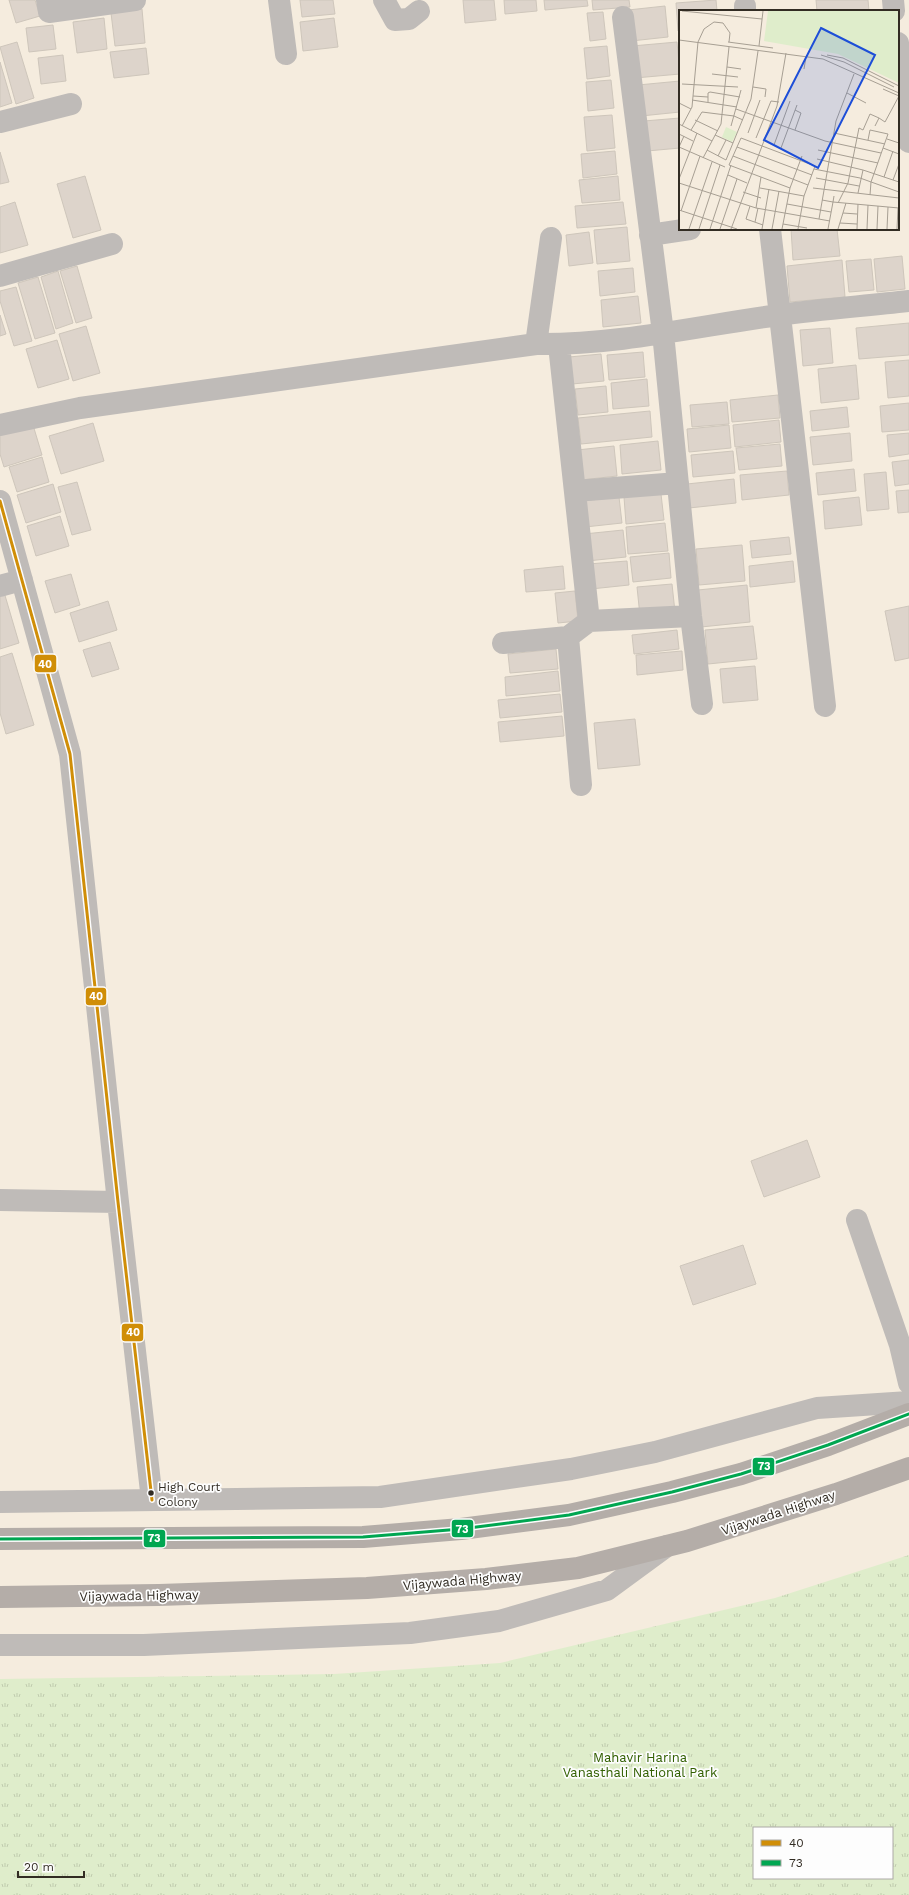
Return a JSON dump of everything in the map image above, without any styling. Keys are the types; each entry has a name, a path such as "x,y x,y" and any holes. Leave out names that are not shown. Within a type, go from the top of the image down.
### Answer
{"highway":[{"path":"0,1539 363,1537 461,1529 561,1516 672,1492 741,1474 828,1445 909,1414"},
{"name":"Vijaywada Highway","path":"0,1598 159,1595 359,1588 486,1579 578,1568 667,1546 836,1494 909,1468"}],"street":[{"path":"47,0 49,12 135,0"},
{"path":"279,0 286,54"},
{"path":"384,0 395,20 409,18 419,11"},
{"path":"893,0 894,10"},
{"path":"623,18 663,334 691,616 702,704"},
{"path":"899,52 909,142"},
{"path":"0,122 71,104"},
{"path":"650,235 683,230"},
{"path":"770,230 825,706"},
{"path":"536,344 551,238"},
{"path":"0,276 112,244"},
{"path":"0,424 80,408 536,344 558,345 663,334 780,315 909,301"},
{"path":"558,345 589,621"},
{"path":"575,491 678,483"},
{"path":"0,501 70,754 118,1202 152,1500"},
{"path":"0,586 22,580"},
{"path":"503,643 568,637 589,621 691,616"},
{"path":"568,637 581,785"},
{"path":"0,1200 118,1202"},
{"path":"857,1220 903,1335 909,1383"},
{"path":"0,1502 380,1497 571,1469 655,1452 816,1408 909,1402"},
{"path":"0,1644 144,1645 403,1633 499,1621 607,1590 667,1546"}],"green space":[{"name":"Mahavir Harina Vanasthali National Park","path":"909,1555 909,1895 0,1895 0,1679 334,1674 500,1663 775,1598"}],"building":[{"path":"9,0 35,0 40,16 16,23"},
{"path":"300,0 333,0 335,14 302,17"},
{"path":"463,0 494,0 496,20 465,23"},
{"path":"504,0 536,0 537,11 505,14"},
{"path":"544,0 587,0 588,6 545,10"},
{"path":"592,0 629,0 630,7 593,10"},
{"path":"716,0 717,10 679,10 678,31 676,3"},
{"path":"816,0 868,0 869,10 817,10"},
{"path":"665,6 668,37 631,41 628,10"},
{"path":"142,9 145,43 115,46 111,13"},
{"path":"603,12 606,39 590,41 587,13"},
{"path":"104,18 107,49 77,53 73,22"},
{"path":"334,18 338,47 303,51 300,22"},
{"path":"53,25 56,49 29,52 26,28"},
{"path":"17,42 34,98 16,104 0,47"},
{"path":"677,42 679,74 635,78 632,46"},
{"path":"607,46 610,76 587,79 584,48"},
{"path":"146,48 149,74 114,78 110,52"},
{"path":"63,55 66,81 41,84 38,58"},
{"path":"0,62 12,103 0,107"},
{"path":"611,80 614,108 588,111 586,82"},
{"path":"679,81 679,112 641,116 638,85"},
{"path":"612,115 615,148 587,151 584,117"},
{"path":"679,118 679,148 647,151 644,121"},
{"path":"615,151 617,174 583,178 581,154"},
{"path":"0,152 9,182 0,184"},
{"path":"85,176 101,230 73,238 57,184"},
{"path":"618,176 620,200 582,203 579,180"},
{"path":"15,202 28,245 0,253 0,207"},
{"path":"623,202 626,224 577,228 575,206"},
{"path":"627,227 630,261 597,264 594,230"},
{"path":"791,230 837,230 840,256 793,260"},
{"path":"589,232 593,263 569,266 566,235"},
{"path":"902,256 905,289 877,292 874,259"},
{"path":"871,259 874,290 849,292 846,261"},
{"path":"842,260 845,297 790,302 787,266"},
{"path":"77,266 92,318 76,323 60,271"},
{"path":"633,268 635,292 600,296 598,271"},
{"path":"58,271 73,323 56,329 41,277"},
{"path":"38,277 55,333 35,339 18,283"},
{"path":"16,287 32,341 14,346 0,301 0,291"},
{"path":"638,296 641,323 603,327 601,300"},
{"path":"0,315 6,334 0,336"},
{"path":"909,323 909,355 859,359 856,328"},
{"path":"86,326 100,373 73,381 59,334"},
{"path":"830,328 833,363 803,366 800,330"},
{"path":"57,340 69,379 38,388 26,349"},
{"path":"643,352 645,377 609,380 607,355"},
{"path":"601,354 604,381 572,384 569,357"},
{"path":"909,360 909,396 888,398 885,362"},
{"path":"856,365 859,399 821,403 818,369"},
{"path":"647,379 649,406 613,409 611,383"},
{"path":"606,386 608,412 578,415 575,389"},
{"path":"778,395 780,418 732,422 730,400"},
{"path":"727,402 729,424 692,427 690,405"},
{"path":"909,403 909,430 882,432 880,406"},
{"path":"847,407 849,427 812,431 810,411"},
{"path":"650,411 652,437 581,444 578,418"},
{"path":"779,420 781,442 735,447 733,425"},
{"path":"93,423 104,461 61,474 49,436"},
{"path":"33,425 42,455 4,467 0,454 0,435"},
{"path":"729,425 731,448 689,452 687,429"},
{"path":"850,433 852,461 813,465 810,437"},
{"path":"909,433 909,454 889,457 887,435"},
{"path":"658,441 661,470 622,474 620,445"},
{"path":"780,444 782,466 739,470 736,448"},
{"path":"614,446 617,476 581,480 577,450"},
{"path":"733,451 735,473 693,477 691,455"},
{"path":"42,457 49,482 17,492 9,467"},
{"path":"909,460 909,484 895,486 892,462"},
{"path":"854,469 856,491 818,495 816,473"},
{"path":"787,471 789,495 742,500 740,475"},
{"path":"886,472 889,509 867,511 864,474"},
{"path":"734,479 736,503 689,508 687,484"},
{"path":"77,482 91,530 72,535 58,487"},
{"path":"53,484 61,512 26,523 17,495"},
{"path":"909,490 909,512 898,513 896,491"},
{"path":"661,494 664,520 626,524 624,497"},
{"path":"619,497 622,523 585,527 582,501"},
{"path":"859,497 862,525 825,529 823,501"},
{"path":"60,516 69,546 36,556 27,526"},
{"path":"665,523 668,551 628,554 626,527"},
{"path":"623,530 626,557 587,561 584,534"},
{"path":"789,537 791,554 752,558 750,541"},
{"path":"742,545 745,581 699,585 696,549"},
{"path":"669,553 671,578 633,582 630,557"},
{"path":"627,561 629,585 591,589 588,564"},
{"path":"793,561 795,582 750,587 749,566"},
{"path":"563,566 565,589 526,592 524,570"},
{"path":"71,574 80,605 55,613 45,581"},
{"path":"672,584 675,612 640,616 637,587"},
{"path":"747,585 750,622 701,627 698,590"},
{"path":"575,591 578,621 558,623 555,593"},
{"path":"4,592 19,643 0,649 0,593"},
{"path":"108,601 117,630 79,642 70,613"},
{"path":"909,606 909,658 895,661 885,611"},
{"path":"753,626 757,659 708,664 705,630"},
{"path":"677,630 679,649 634,654 632,635"},
{"path":"110,642 119,669 92,677 83,650"},
{"path":"556,649 558,669 510,673 508,654"},
{"path":"682,651 683,670 637,675 636,655"},
{"path":"12,653 34,725 6,734 0,713 0,657"},
{"path":"755,666 758,700 723,703 720,669"},
{"path":"558,671 560,691 506,696 505,677"},
{"path":"560,694 562,712 500,718 498,700"},
{"path":"562,716 564,736 500,742 498,722"},
{"path":"635,719 640,765 598,769 594,723"},
{"path":"807,1140 820,1177 764,1197 751,1161"},
{"path":"743,1245 756,1284 693,1305 680,1266"}],"transit line":[{"name":"40","path":"0,501 70,754 118,1202 152,1500"},
{"name":"73","path":"0,1539 363,1537 461,1529 569,1515 672,1492 741,1474 828,1445 909,1414"}],"place":[{"name":"High Court Colony","path":"151,1493"}]}
